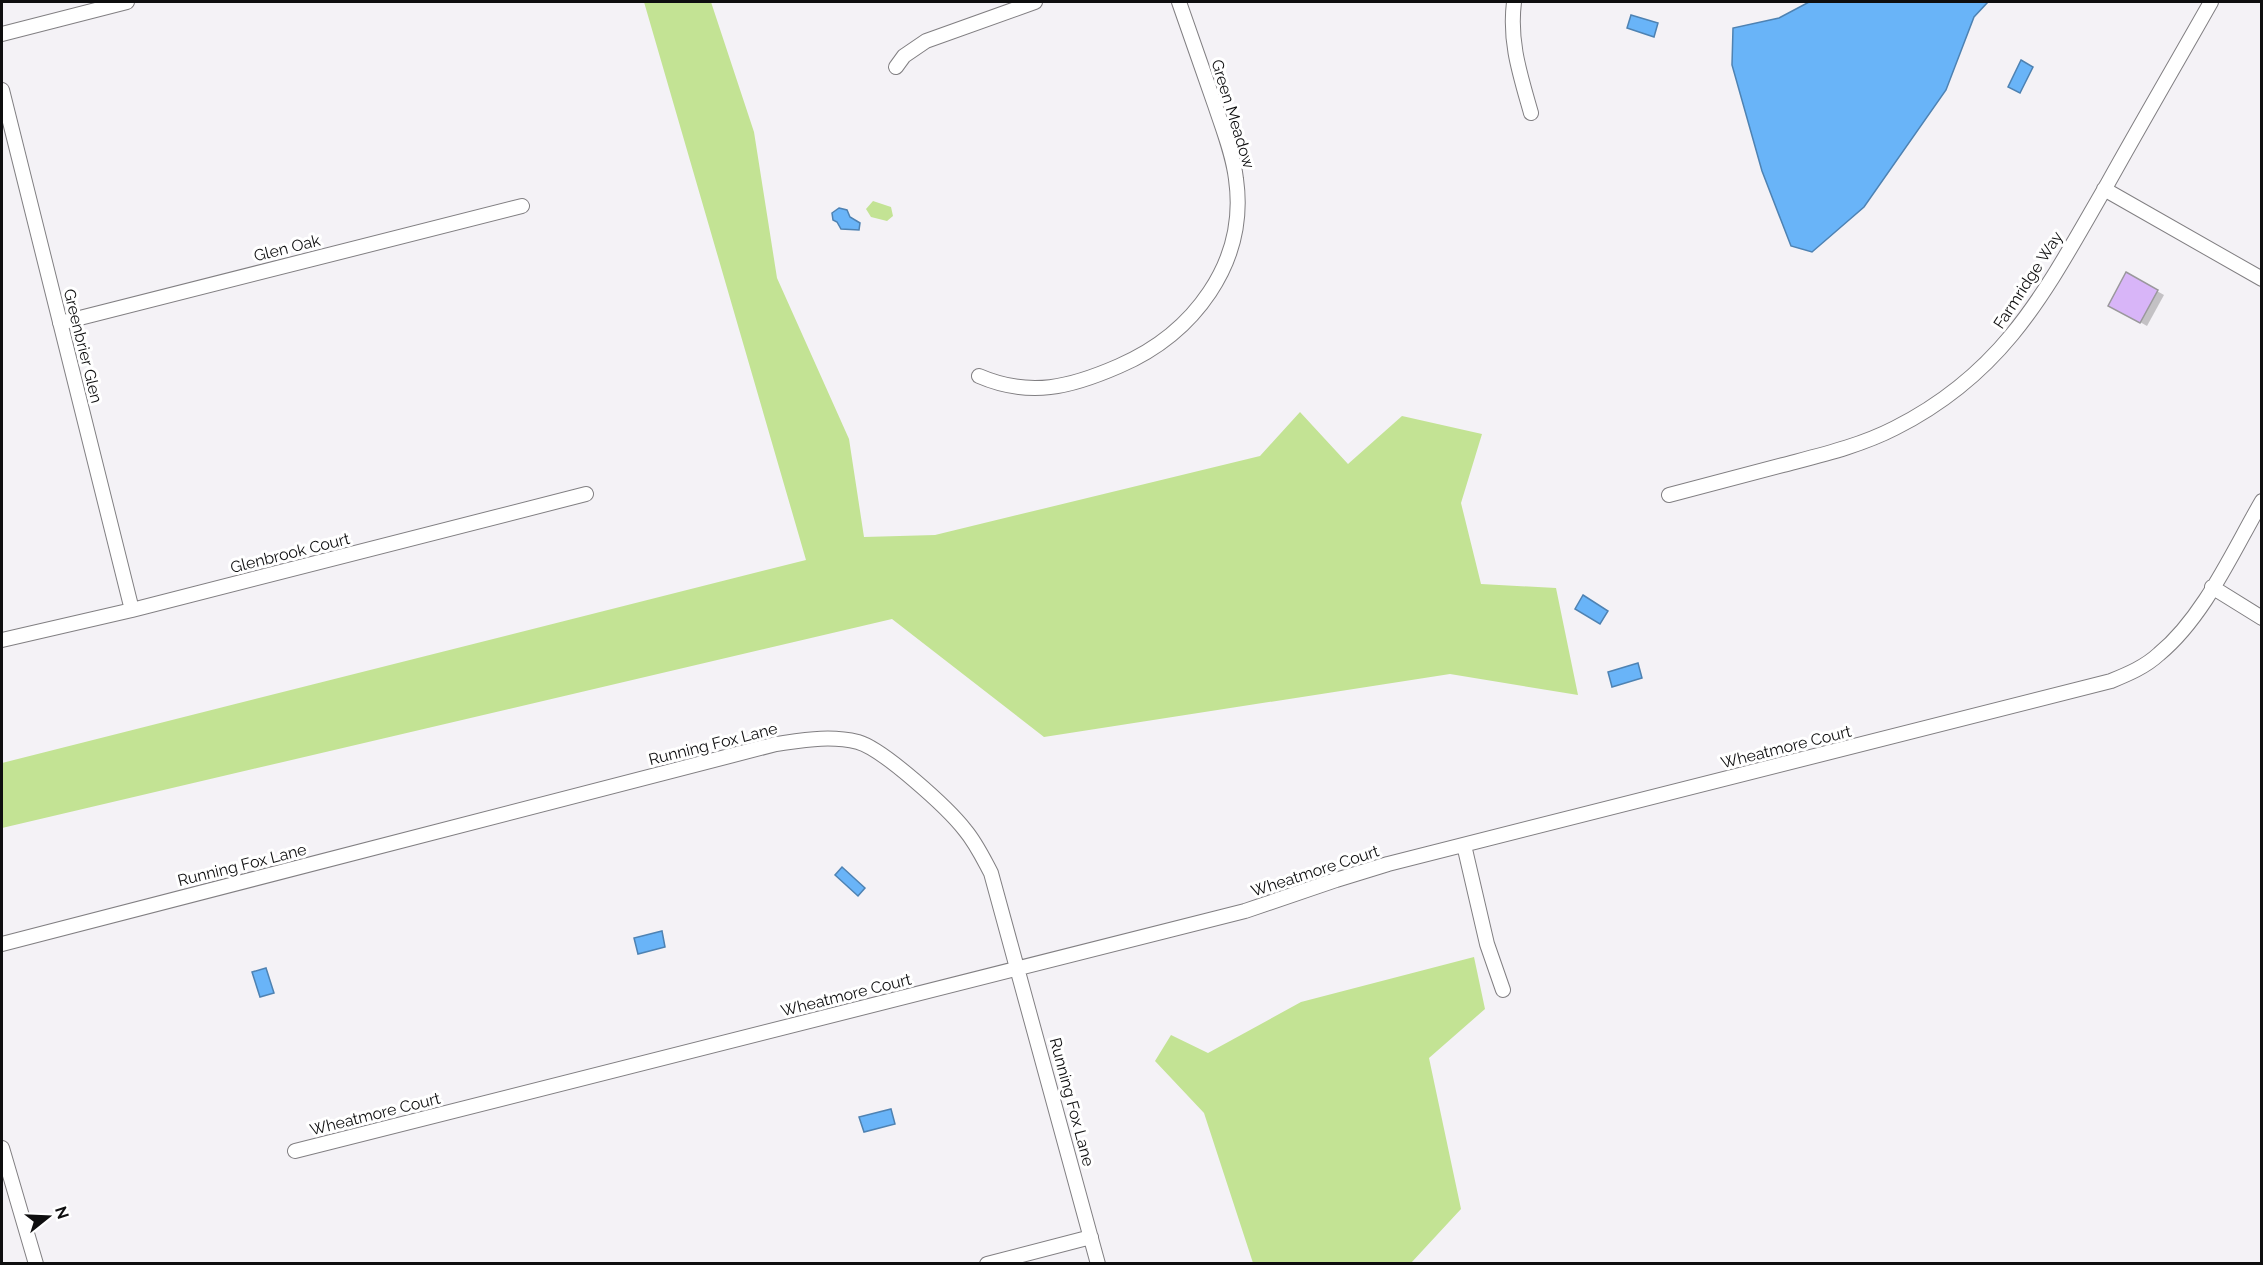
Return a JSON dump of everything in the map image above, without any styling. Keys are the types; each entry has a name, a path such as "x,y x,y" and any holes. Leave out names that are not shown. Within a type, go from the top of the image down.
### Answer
{"street":[{"path":"2,34 127,2"},
{"path":"896,67 904,56 926,41 1035,2"},
{"name":"Green Meadow","path":"979,376 992,382 1020,388 1048,388 1089,379 1128,362 1164,341 1186,323 1212,291 1225,266 1233,238 1237,211 1237,182 1223,128 1179,2"},
{"path":"1514,2 1512,32 1515,60 1531,113"},
{"name":"Farmridge Way","path":"1669,495 1856,445 1895,428 1939,402 1976,375 2031,313 2211,2"},
{"name":"Greenbrier Glen","path":"2,90 132,610"},
{"path":"2104,189 2262,279"},
{"name":"Glen Oak","path":"60,323 522,206"},
{"name":"Glenbrook Court","path":"2,640 132,610 586,494"},
{"name":"Wheatmore Court","path":"295,1151 1245,911 1336,880 1464,845 2111,681 2136,670 2159,655 2179,636 2212,587 2262,501"},
{"path":"2212,587 2262,618"},
{"name":"Running Fox Lane","path":"2,944 764,747 825,737 861,743 901,767 963,827 979,849 991,873 1098,1263"},
{"path":"1464,845 1487,944 1503,990"},
{"path":"2,1148 36,1263"},
{"path":"987,1263 1091,1237"}],"green space":[{"path":"644,2 711,2 754,132 777,278 849,439 864,537 935,535 1260,456 1300,412 1348,464 1402,416 1482,434 1461,503 1481,584 1556,588 1578,695 1450,674 1044,737 892,619 2,828 2,763 806,560"},
{"path":"873,201 891,207 893,216 887,221 871,217 866,209"},
{"path":"1474,957 1485,1009 1429,1058 1461,1209 1411,1263 1253,1263 1204,1113 1155,1061 1171,1035 1208,1053 1301,1002"}],"water":[{"path":"1809,2 1988,2 1974,17 1946,90 1864,207 1812,252 1791,246 1762,171 1732,65 1733,28 1779,18"},
{"path":"1631,15 1658,23 1654,37 1627,28"},
{"path":"2021,60 2033,67 2020,93 2008,87"},
{"path":"839,208 847,210 850,217 860,223 859,230 841,229 833,220 832,213"},
{"path":"1583,595 1608,611 1600,624 1575,609"},
{"path":"1638,663 1642,678 1612,687 1608,672"},
{"path":"842,867 865,888 858,896 835,875"},
{"path":"662,931 665,947 638,954 634,938"},
{"path":"266,968 274,993 260,997 252,972"},
{"path":"891,1109 895,1124 864,1132 859,1117"}],"building":[{"path":"2126,272 2158,290 2140,323 2108,306"}]}
